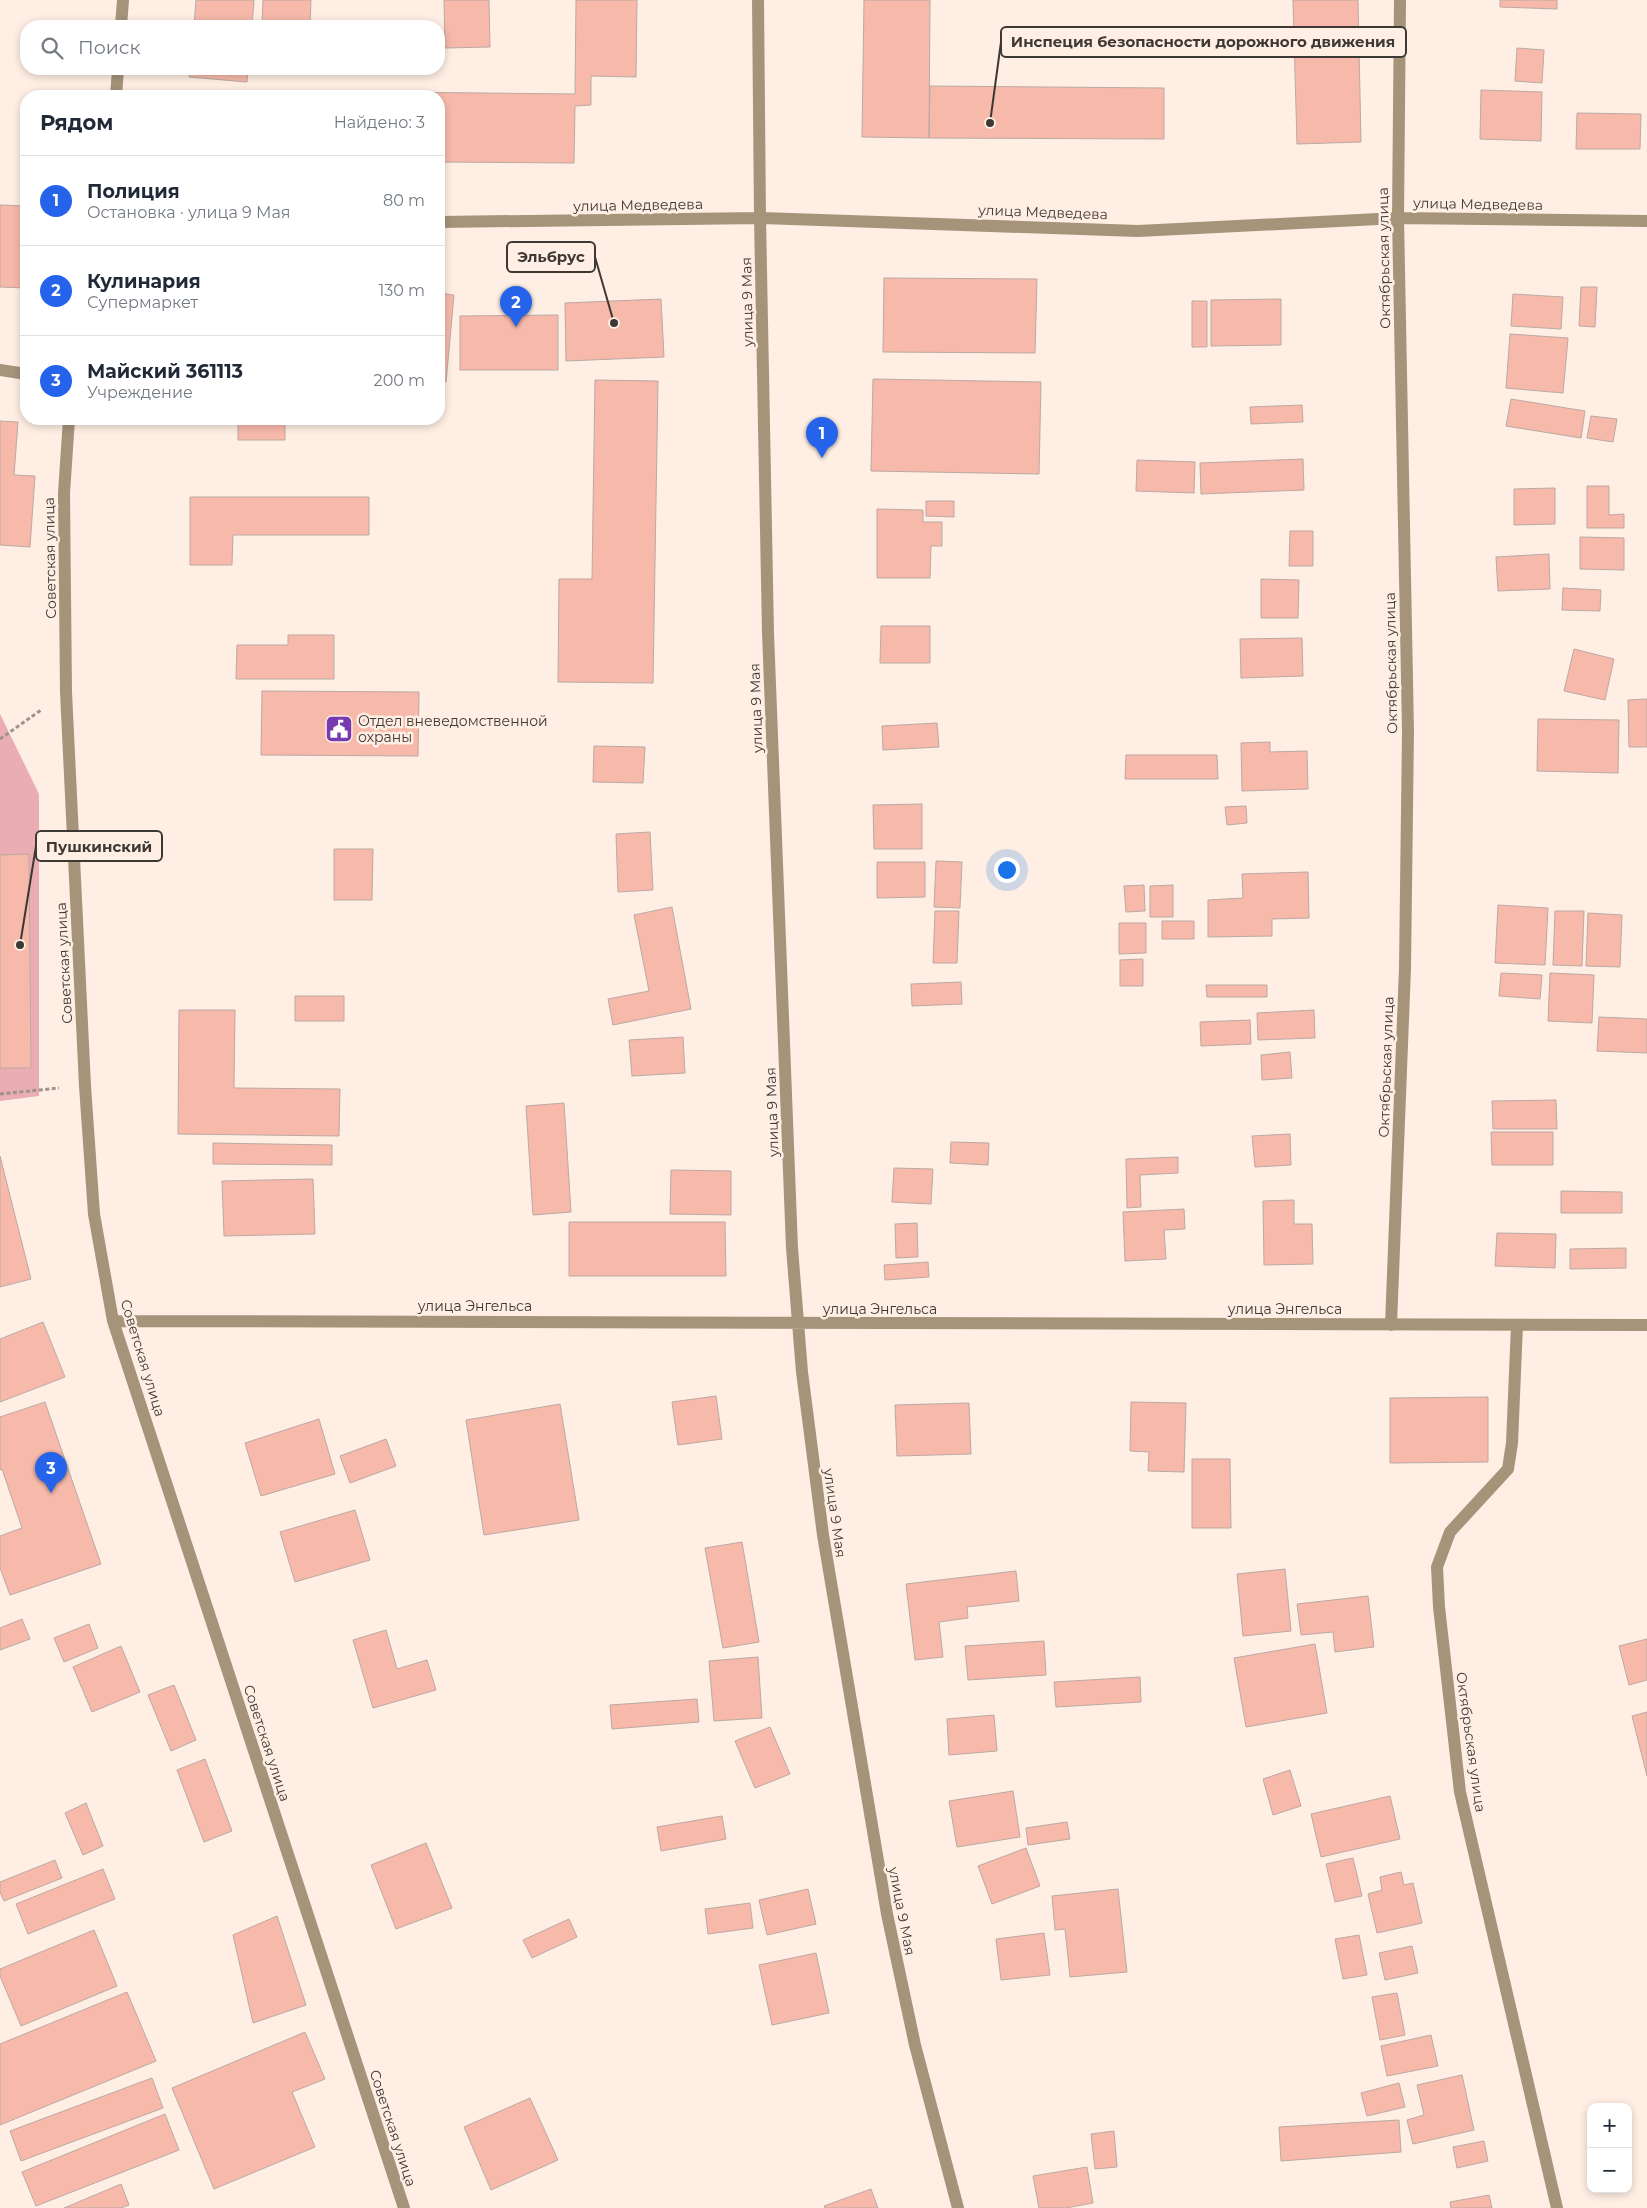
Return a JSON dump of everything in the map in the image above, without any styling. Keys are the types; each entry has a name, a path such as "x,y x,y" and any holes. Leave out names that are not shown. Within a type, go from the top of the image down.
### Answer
{"street":[{"path":"121,20 123,0"},
{"name":"улица 9 Мая","path":"758,0 768,632 792,1248 802,1372 822,1535 885,1905 914,2045 958,2208"},
{"name":"Октябрьская улица","path":"1392,1325 1405,968 1408,741 1398,218 1400,0"},
{"path":"116,90 118,75"},
{"name":"улица Медведева","path":"445,222 511,223 760,218 1138,231 1398,218 1647,222"},
{"path":"0,370 20,373"},
{"name":"Советская улица","path":"69,425 64,493 66,692 85,1086 94,1214 113,1321 404,2208"},
{"name":"улица Энгельса","path":"113,1321 1647,1324"},
{"name":"Октябрьская улица","path":"1517,1325 1512,1443 1508,1469 1450,1532 1438,1567 1439,1607 1460,1792 1557,2208"}],"path":[{"path":"0,739 66,692"},
{"path":"0,1094 85,1086"}],"shaded area":[{"path":"0,714 39,794 39,1096 0,1101"}],"building":[{"path":"196,0 254,0 252,20 194,20"},
{"path":"263,0 311,0 310,20 262,20"},
{"path":"444,0 489,0 490,47 445,48"},
{"path":"576,0 637,0 636,77 591,76 591,105 575,106 574,163 445,162 445,93 575,94"},
{"path":"864,0 930,0 929,138 862,137"},
{"path":"1293,0 1358,0 1361,142 1297,144"},
{"path":"1500,0 1557,0 1557,9 1500,7"},
{"path":"1517,48 1544,50 1542,83 1515,81"},
{"path":"189,75 248,75 247,82 189,77"},
{"path":"930,86 1164,88 1164,139 929,138"},
{"path":"1481,90 1542,92 1541,141 1480,139"},
{"path":"1577,113 1641,114 1640,149 1576,149"},
{"path":"0,205 20,206 20,288 0,287"},
{"path":"884,278 1037,279 1035,353 883,352"},
{"path":"1581,287 1597,287 1595,327 1579,326"},
{"path":"445,294 454,295 445,382"},
{"path":"1513,294 1563,297 1561,329 1511,326"},
{"path":"661,299 664,357 566,361 565,303"},
{"path":"1281,299 1281,345 1211,346 1211,300"},
{"path":"1192,301 1207,301 1207,347 1192,347"},
{"path":"558,315 558,370 460,370 460,316"},
{"path":"1510,334 1568,338 1563,393 1506,388"},
{"path":"873,379 1041,382 1039,474 871,471"},
{"path":"595,380 658,381 653,683 558,682 559,579 592,579"},
{"path":"1511,399 1585,411 1581,438 1506,426"},
{"path":"1302,405 1303,422 1251,424 1250,407"},
{"path":"1591,416 1617,419 1613,442 1587,438"},
{"path":"0,421 18,422 14,475 35,476 30,547 0,545"},
{"path":"238,425 285,425 285,440 238,440"},
{"path":"1303,459 1304,490 1201,494 1200,463"},
{"path":"1137,460 1195,462 1194,493 1136,491"},
{"path":"1587,486 1609,486 1609,515 1624,514 1624,528 1587,528"},
{"path":"1555,488 1555,524 1514,525 1514,489"},
{"path":"190,497 369,497 369,535 233,535 232,565 190,565"},
{"path":"926,501 954,501 954,517 926,516"},
{"path":"877,509 923,510 923,522 942,522 942,546 931,546 930,578 877,578"},
{"path":"1290,531 1313,531 1313,566 1289,566"},
{"path":"1580,537 1624,538 1624,570 1580,569"},
{"path":"1549,554 1550,589 1498,591 1496,557"},
{"path":"1261,579 1299,580 1298,618 1261,618"},
{"path":"1563,588 1601,590 1600,611 1562,610"},
{"path":"881,626 930,626 930,663 880,663"},
{"path":"288,635 334,635 334,679 236,679 237,645 288,645"},
{"path":"1302,638 1303,676 1241,678 1240,639"},
{"path":"1574,649 1614,659 1605,700 1564,691"},
{"path":"262,691 419,692 418,756 261,755"},
{"path":"1647,699 1647,747 1629,747 1628,700"},
{"path":"1538,719 1619,720 1618,773 1537,771"},
{"path":"937,723 939,747 883,750 882,726"},
{"path":"1270,742 1270,752 1307,751 1308,789 1242,791 1241,743"},
{"path":"594,746 645,747 643,783 593,782"},
{"path":"1126,755 1217,755 1218,779 1125,779"},
{"path":"922,804 922,849 874,849 873,805"},
{"path":"1246,806 1247,823 1227,825 1225,807"},
{"path":"650,832 653,890 618,892 616,834"},
{"path":"334,849 373,849 372,900 334,900"},
{"path":"29,854 31,1068 0,1068 0,855"},
{"path":"936,861 962,862 960,908 934,907"},
{"path":"877,862 925,862 925,897 877,898"},
{"path":"1308,872 1309,918 1272,919 1272,936 1208,937 1208,900 1243,898 1242,874"},
{"path":"1144,885 1145,911 1126,912 1124,886"},
{"path":"1173,885 1173,917 1150,917 1150,886"},
{"path":"1498,905 1548,908 1545,965 1495,963"},
{"path":"672,907 691,1009 613,1025 608,999 649,991 634,915"},
{"path":"935,911 959,911 957,963 933,963"},
{"path":"1555,911 1584,911 1582,966 1553,965"},
{"path":"1588,913 1622,915 1620,967 1586,966"},
{"path":"1162,921 1194,921 1194,939 1162,939"},
{"path":"1119,923 1146,923 1146,953 1119,954"},
{"path":"1143,959 1143,986 1120,986 1120,960"},
{"path":"1501,973 1542,975 1540,999 1499,996"},
{"path":"1550,973 1594,975 1592,1023 1548,1021"},
{"path":"961,982 962,1004 912,1006 911,984"},
{"path":"1206,985 1267,985 1267,997 1207,997"},
{"path":"295,996 344,996 344,1021 295,1021"},
{"path":"179,1010 235,1010 234,1088 340,1089 339,1136 178,1134"},
{"path":"1314,1010 1315,1038 1258,1040 1257,1013"},
{"path":"1599,1017 1647,1019 1647,1053 1597,1051"},
{"path":"1250,1020 1251,1044 1201,1046 1200,1022"},
{"path":"683,1037 685,1073 632,1076 629,1040"},
{"path":"1290,1052 1292,1078 1262,1080 1261,1055"},
{"path":"1556,1100 1557,1129 1493,1129 1492,1101"},
{"path":"564,1103 571,1212 533,1215 526,1106"},
{"path":"1491,1132 1553,1132 1553,1165 1492,1165"},
{"path":"1290,1134 1291,1165 1255,1167 1252,1136"},
{"path":"951,1142 989,1143 988,1165 950,1163"},
{"path":"213,1143 332,1145 332,1165 213,1164"},
{"path":"0,1156 31,1279 0,1287"},
{"path":"1178,1157 1178,1173 1140,1175 1141,1207 1127,1208 1126,1159"},
{"path":"894,1168 933,1169 931,1204 892,1202"},
{"path":"671,1170 731,1171 731,1215 670,1214"},
{"path":"313,1179 315,1234 224,1236 222,1181"},
{"path":"1561,1191 1622,1192 1622,1213 1561,1213"},
{"path":"1294,1200 1294,1224 1312,1224 1313,1264 1264,1265 1263,1201"},
{"path":"1184,1209 1185,1229 1164,1230 1166,1259 1125,1261 1123,1212"},
{"path":"569,1222 725,1222 726,1276 569,1276"},
{"path":"917,1223 918,1257 896,1258 895,1224"},
{"path":"1497,1233 1556,1234 1555,1268 1495,1266"},
{"path":"1626,1248 1626,1268 1570,1269 1570,1249"},
{"path":"928,1262 929,1277 885,1280 884,1265"},
{"path":"43,1322 65,1377 0,1402 0,1339"},
{"path":"716,1396 722,1439 678,1445 672,1402"},
{"path":"1488,1397 1488,1462 1390,1463 1390,1398"},
{"path":"45,1402 101,1564 10,1595 0,1568 0,1536 22,1528 2,1469 0,1470 0,1417"},
{"path":"1131,1402 1186,1403 1184,1472 1148,1471 1149,1452 1130,1451"},
{"path":"969,1403 971,1454 897,1456 895,1405"},
{"path":"560,1404 579,1520 484,1535 466,1420"},
{"path":"319,1419 335,1474 261,1496 245,1443"},
{"path":"386,1439 396,1466 350,1483 340,1456"},
{"path":"1192,1459 1230,1459 1231,1528 1192,1528"},
{"path":"355,1510 370,1560 295,1582 280,1532"},
{"path":"742,1542 759,1642 723,1648 705,1548"},
{"path":"1285,1569 1291,1631 1243,1636 1237,1574"},
{"path":"1016,1571 1019,1601 967,1607 968,1618 939,1622 943,1657 915,1660 906,1584"},
{"path":"1368,1596 1374,1647 1335,1652 1333,1632 1301,1635 1297,1604"},
{"path":"22,1619 30,1639 0,1650 0,1628"},
{"path":"89,1624 98,1648 64,1662 54,1638"},
{"path":"386,1630 397,1669 427,1660 436,1690 373,1708 353,1640"},
{"path":"1647,1639 1647,1680 1629,1685 1619,1646"},
{"path":"1044,1641 1046,1675 968,1680 965,1646"},
{"path":"1315,1644 1327,1713 1246,1727 1234,1658"},
{"path":"121,1646 140,1692 92,1712 73,1667"},
{"path":"758,1657 762,1718 714,1721 709,1661"},
{"path":"1140,1677 1141,1702 1056,1707 1054,1682"},
{"path":"174,1685 196,1740 171,1751 148,1695"},
{"path":"697,1699 699,1722 612,1729 610,1705"},
{"path":"1647,1712 1647,1776 1632,1716"},
{"path":"994,1715 997,1751 949,1755 947,1719"},
{"path":"770,1727 790,1774 755,1788 735,1741"},
{"path":"205,1759 232,1831 204,1842 177,1770"},
{"path":"1290,1770 1301,1806 1273,1815 1263,1779"},
{"path":"1013,1791 1020,1837 957,1847 949,1801"},
{"path":"1390,1796 1400,1839 1321,1857 1311,1814"},
{"path":"86,1803 103,1846 83,1855 65,1813"},
{"path":"722,1816 726,1839 661,1851 657,1827"},
{"path":"1067,1822 1070,1839 1028,1845 1026,1828"},
{"path":"426,1843 452,1908 396,1929 371,1865"},
{"path":"1026,1848 1040,1886 992,1904 978,1866"},
{"path":"1353,1858 1362,1896 1335,1902 1326,1864"},
{"path":"55,1860 62,1878 4,1901 0,1892 0,1882"},
{"path":"103,1869 115,1899 28,1934 16,1904"},
{"path":"1401,1872 1404,1885 1413,1883 1422,1923 1377,1933 1368,1894 1382,1890 1380,1877"},
{"path":"808,1889 816,1924 767,1935 759,1900"},
{"path":"1118,1889 1127,1972 1070,1977 1065,1929 1055,1930 1052,1896"},
{"path":"750,1903 753,1928 708,1934 705,1909"},
{"path":"277,1916 306,2005 253,2023 233,1935"},
{"path":"569,1919 577,1937 532,1958 523,1940"},
{"path":"94,1930 117,1986 21,2026 0,1976 0,1969"},
{"path":"1044,1933 1050,1975 1001,1980 996,1939"},
{"path":"1359,1935 1367,1975 1343,1979 1335,1939"},
{"path":"1412,1946 1418,1973 1385,1980 1379,1953"},
{"path":"816,1953 829,2013 772,2025 759,1965"},
{"path":"127,1992 156,2061 0,2125 0,2044"},
{"path":"1397,1993 1405,2035 1380,2040 1372,1997"},
{"path":"305,2032 325,2079 292,2092 315,2147 214,2189 172,2088"},
{"path":"1431,2035 1438,2066 1387,2076 1381,2046"},
{"path":"1462,2075 1474,2130 1413,2144 1407,2120 1424,2115 1417,2085"},
{"path":"152,2078 163,2108 21,2161 10,2131"},
{"path":"1399,2083 1405,2107 1367,2116 1361,2093"},
{"path":"530,2098 558,2160 491,2190 464,2127"},
{"path":"165,2114 179,2150 36,2206 22,2172"},
{"path":"1399,2120 1401,2152 1281,2161 1279,2127"},
{"path":"1114,2131 1117,2167 1095,2169 1091,2134"},
{"path":"1484,2141 1488,2161 1457,2168 1453,2147"},
{"path":"1087,2167 1093,2203 1066,2208 1039,2208 1033,2176"},
{"path":"121,2184 129,2205 121,2208 64,2208"},
{"path":"871,2189 878,2208 825,2208 824,2206"},
{"path":"1489,2195 1492,2208 1451,2208 1450,2202"}],"place":[{"name":"Инспеция безопасности дорожного движения","path":"990,123"},
{"name":"Эльбрус","path":"614,323"},
{"name":"Кулинария","path":"516,327"},
{"name":"Полиция","path":"822,458"},
{"name":"Отдел вневедомственной охраны","path":"339,729"},
{"name":"Пушкинский","path":"20,945"},
{"name":"Майский 361113","path":"51,1493"}]}
